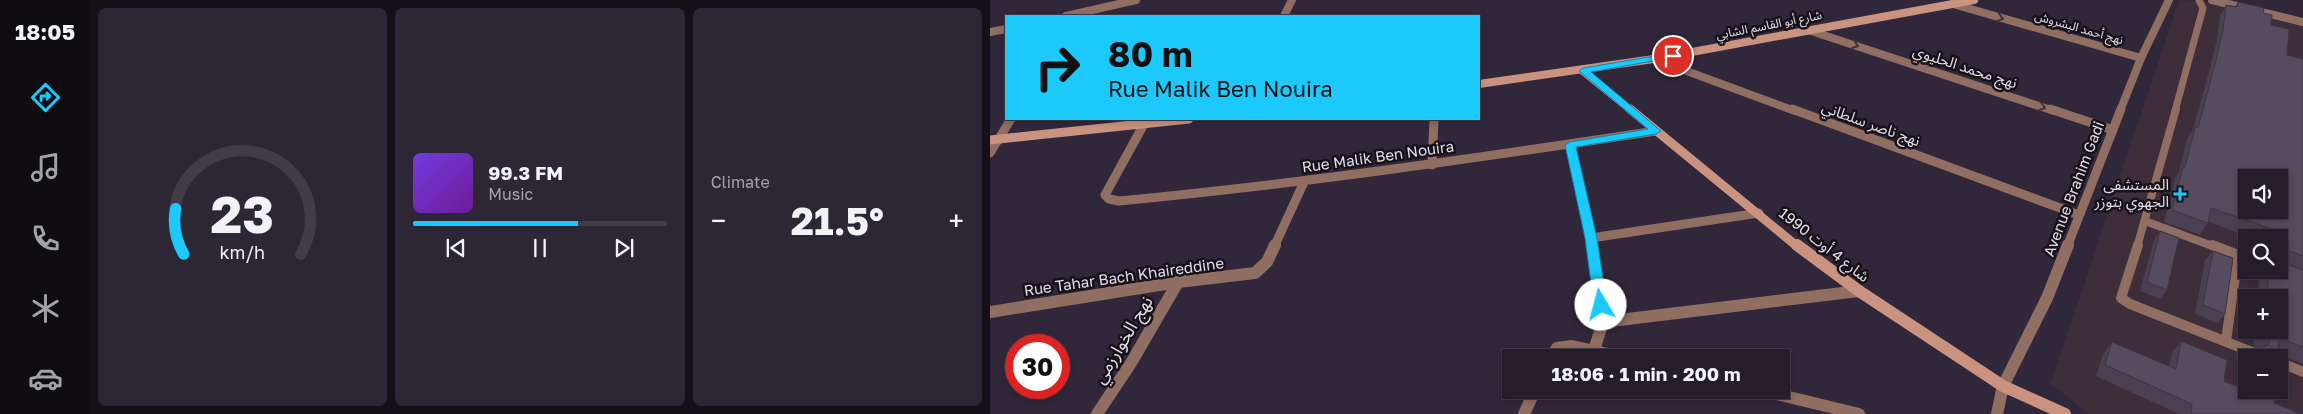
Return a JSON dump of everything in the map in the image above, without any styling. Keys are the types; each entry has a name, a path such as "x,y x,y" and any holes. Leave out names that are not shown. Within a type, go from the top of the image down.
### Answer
{"main road":[{"name":"شارع أبو القاسم الشابي","path":"1480,84 1583,71 1654,59 1974,0"},
{"name":"شارع 4 أوت 1990","path":"1583,71 1806,252 1859,291 1930,336 2003,386 2065,414"},
{"path":"990,140 1180,120"}],"street":[{"path":"1082,14 1136,0"},
{"path":"1284,15 1292,0"},
{"name":"Avenue Brahim Gadi","path":"1997,414 2003,386 2047,298 2142,58 2169,0"},
{"path":"2212,0 2303,22"},
{"name":"نهج أحمد البشروش","path":"1953,4 2142,58"},
{"path":"990,32 1005,29"},
{"name":"نهج محمد الحليوي","path":"1808,30 2113,130"},
{"name":"نهج ناصر سلطاني","path":"1654,59 2080,215"},
{"path":"990,153 1010,120"},
{"path":"1432,165 1434,120"},
{"name":"Rue Malik Ben Nouira","path":"1144,124 1105,195 1109,199 1119,201 1304,182 1432,165 1656,131"},
{"path":"1570,145 1591,238 1603,322 1594,349"},
{"name":"Rue Tahar Bach Khaireddine","path":"990,312 1178,282 1248,275 1262,268 1267,262 1304,182"},
{"path":"1591,238 1759,213"},
{"name":"نهج الخوارزمي","path":"1097,414 1127,370 1178,282"},
{"path":"1603,322 1859,291"},
{"path":"1556,349 1564,346 1586,349"},
{"path":"1790,397 1858,414"},
{"path":"1524,414 1531,399"}],"lane":[{"path":"2199,0 2203,8 2145,221 2121,298 2130,304 2245,349"},
{"path":"2145,221 2238,256"},
{"path":"2226,341 2238,278"},
{"path":"2288,366 2303,372"}],"shaded area":[{"name":"المستشفى الجهوي بتوزر","path":"2179,0 2212,3 2303,25 2303,414 2089,414 2051,384"}],"building":[{"path":"2238,2 2264,8 2263,13 2272,15 2271,25 2289,29 2287,55 2303,59 2303,256 2288,251 2288,229 2272,229 2243,219 2288,219 2288,169 2238,169 2238,217 2211,208 2208,223 2172,210 2195,127 2198,128 2214,68 2223,30 2226,5 2237,7"},
{"path":"2160,231 2179,238 2167,290 2147,282"},
{"path":"2213,251 2233,258 2225,314 2203,305"},
{"path":"2288,265 2303,270 2303,347 2282,339 2288,339 2288,289 2268,289 2268,279 2288,279"},
{"path":"2279,339 2278,349 2263,349 2268,345 2270,340"},
{"path":"2181,341 2227,360 2224,381 2238,387 2238,399 2274,399 2274,403 2301,414 2191,414 2192,404 2105,365 2112,342 2176,369"}],"place":[{"name":"المستشفى الجهوي بتوزر","path":"2180,194"}],"route":[{"path":"1601,305 1591,238 1570,145 1656,131 1583,71 1673,56"}]}
